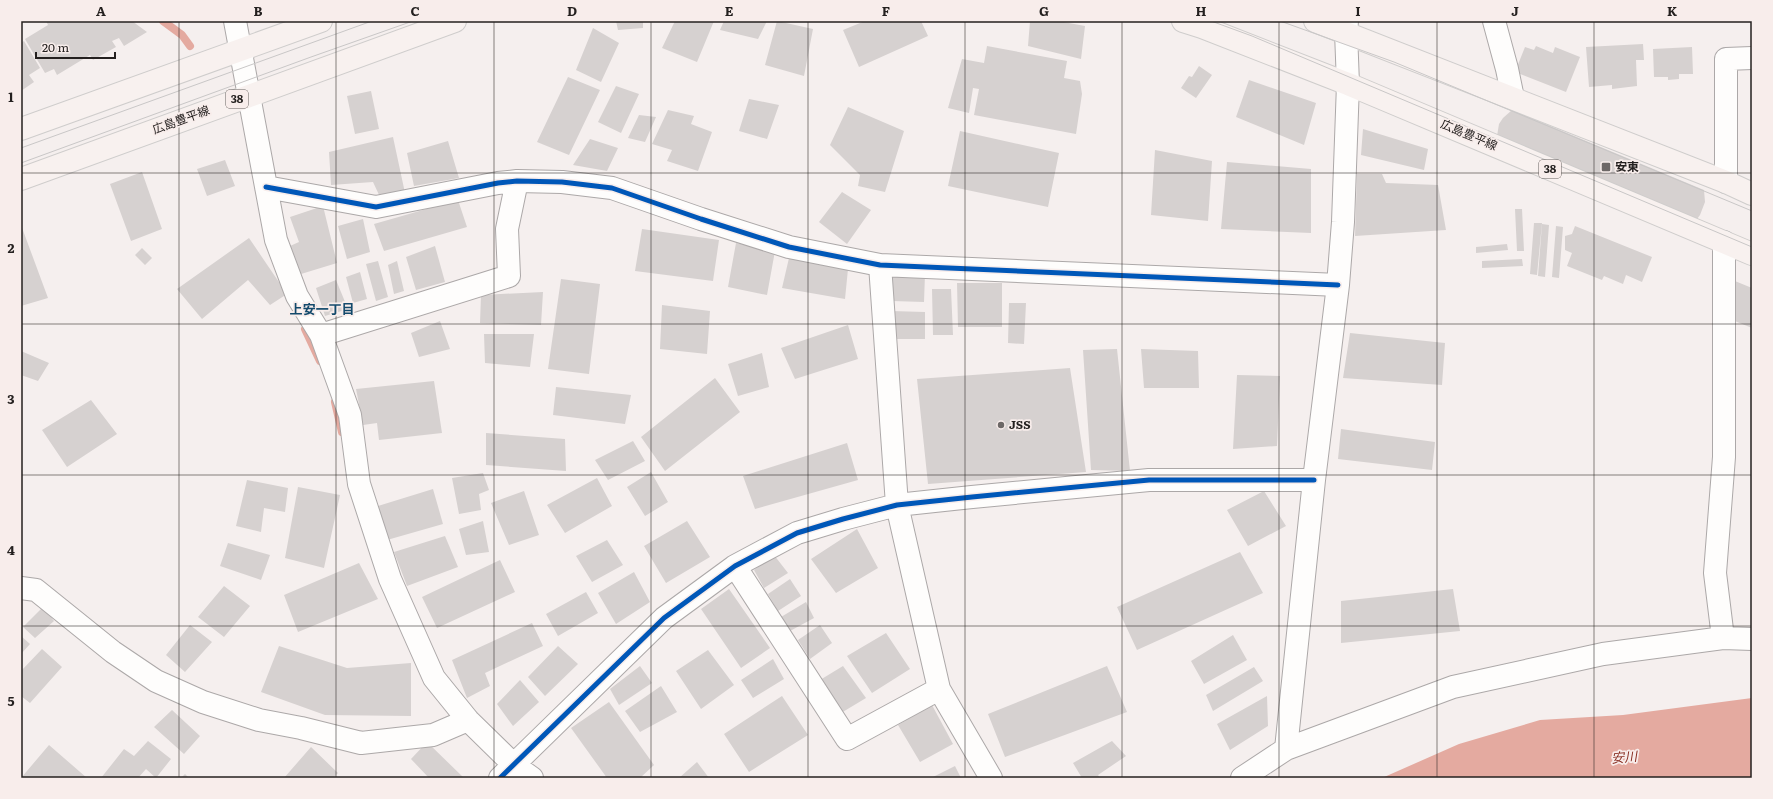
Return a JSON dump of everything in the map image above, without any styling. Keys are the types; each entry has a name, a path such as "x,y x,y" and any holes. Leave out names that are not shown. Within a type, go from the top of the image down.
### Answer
{"main road":[{"path":"21,129 321,21"},
{"name":"広島豊平線","path":"21,179 455,21"},
{"name":"広島豊平線","path":"1183,21 1348,84 1752,254"},
{"path":"1315,21 1347,27 1512,98 1726,182 1752,194"}],"street":[{"path":"235,21 276,240 297,296 321,334 350,415 359,484 390,579 434,678 507,771 532,778"},
{"path":"1494,21 1507,69 1512,98"},
{"path":"1286,749 1314,480 1338,285 1343,222 1348,84 1347,27"},
{"path":"1726,182 1726,58 1752,58"},
{"path":"321,334 509,276 507,229 517,181"},
{"path":"266,187 376,207 498,182 562,182 612,188 701,219 789,247 880,265 1338,285"},
{"path":"1723,638 1715,573 1724,457 1724,242"},
{"path":"880,265 897,505 939,689 991,778"},
{"path":"507,771 664,618 736,566 797,533 897,505 1149,480 1314,480"},
{"path":"736,566 847,739 939,689"},
{"path":"21,588 36,590 114,652 156,681 203,702 259,720 302,728 361,743 433,735 468,720"},
{"path":"1242,778 1286,749 1453,687 1603,654 1723,638 1752,639"}],"water":[{"name":"安川","path":"1752,698 1752,778 1382,778 1459,744 1540,720 1623,715"}],"building":[{"path":"46,21 132,21 147,32 124,46 119,38 112,41 116,47 93,60 90,55 57,75 54,69 45,73 25,39 48,25"},
{"path":"616,21 643,21 643,28 618,30"},
{"path":"675,21 714,21 697,62 662,48"},
{"path":"724,21 767,21 758,39 720,30"},
{"path":"777,21 813,29 804,76 765,65"},
{"path":"865,21 921,21 928,36 859,67 843,30"},
{"path":"1030,21 1058,21 1085,26 1081,59 1028,46"},
{"path":"593,28 619,43 601,82 576,70"},
{"path":"24,41 40,68 29,75 34,82 21,91 21,43"},
{"path":"1643,44 1644,60 1636,60 1637,86 1612,89 1612,85 1589,87 1586,47"},
{"path":"987,46 1067,61 1064,78 1080,81 1082,94 1076,134 974,115 979,89 973,88 969,113 948,108 962,59 984,63"},
{"path":"1536,46 1553,53 1555,47 1580,57 1566,92 1515,72 1525,47 1534,50"},
{"path":"1692,47 1693,74 1679,74 1679,79 1668,80 1668,77 1654,77 1653,49"},
{"path":"1199,66 1212,75 1196,98 1181,88 1189,76 1192,77"},
{"path":"568,77 600,90 569,155 537,142"},
{"path":"1249,80 1316,103 1304,145 1236,117"},
{"path":"616,86 639,94 621,133 598,122"},
{"path":"371,91 379,129 355,134 347,96"},
{"path":"749,99 779,105 767,139 739,131"},
{"path":"848,107 904,131 885,192 858,186 860,175 830,145"},
{"path":"668,110 694,116 691,124 712,132 698,171 667,161 672,150 652,144"},
{"path":"1512,110 1704,190 1705,202 1700,215 1697,219 1497,136 1499,124"},
{"path":"639,115 656,117 645,142 628,138"},
{"path":"1363,129 1428,149 1424,170 1361,155"},
{"path":"960,131 1059,153 1048,207 948,186"},
{"path":"393,137 405,193 380,197 373,182 331,185 329,152"},
{"path":"590,139 618,148 607,171 573,165"},
{"path":"448,141 459,178 414,186 407,153"},
{"path":"1155,150 1212,161 1208,221 1151,215"},
{"path":"225,160 235,186 207,196 197,169"},
{"path":"1227,162 1311,169 1311,233 1221,229"},
{"path":"142,172 162,229 131,241 110,184"},
{"path":"1357,174 1382,174 1386,183 1438,185 1446,230 1355,236"},
{"path":"842,192 871,210 847,244 819,222"},
{"path":"458,200 467,227 384,251 374,224"},
{"path":"323,206 337,263 301,274 290,246 299,242 290,217"},
{"path":"1515,209 1522,209 1524,251 1517,251"},
{"path":"363,219 370,252 347,259 338,226"},
{"path":"1534,223 1542,223 1537,275 1530,274"},
{"path":"1542,224 1549,225 1545,277 1538,276"},
{"path":"21,225 48,298 21,306"},
{"path":"1556,226 1563,227 1559,278 1552,277"},
{"path":"1575,226 1652,257 1642,282 1626,275 1623,284 1604,276 1602,280 1567,266 1572,253 1565,250 1565,236 1572,234"},
{"path":"642,229 719,240 713,281 635,271"},
{"path":"249,238 287,294 270,305 248,280 202,319 177,289"},
{"path":"736,243 775,251 767,295 728,287"},
{"path":"1507,244 1508,250 1476,253 1476,247"},
{"path":"435,246 445,282 416,290 406,257"},
{"path":"142,248 152,258 145,265 135,255"},
{"path":"789,258 848,269 845,299 782,288"},
{"path":"1522,259 1523,266 1482,268 1482,261"},
{"path":"378,261 388,297 376,301 366,264"},
{"path":"397,261 404,291 394,294 388,265"},
{"path":"360,272 367,299 353,303 346,277"},
{"path":"925,274 924,302 892,301 891,275"},
{"path":"561,279 600,284 589,374 548,369"},
{"path":"1730,279 1752,288 1752,328 1725,317"},
{"path":"336,280 348,309 325,316 316,288"},
{"path":"957,283 1002,283 1002,327 958,327"},
{"path":"932,289 951,289 953,335 933,335"},
{"path":"543,292 541,325 480,323 481,295"},
{"path":"1009,303 1026,303 1024,344 1008,343"},
{"path":"662,305 710,311 707,354 660,349"},
{"path":"891,311 925,312 925,339 892,339"},
{"path":"440,321 450,349 419,357 411,333"},
{"path":"848,325 858,359 795,379 781,348"},
{"path":"1350,333 1445,343 1442,385 1343,378"},
{"path":"484,334 534,334 530,367 485,363"},
{"path":"1117,349 1130,471 1091,470 1083,350"},
{"path":"1141,349 1198,351 1199,388 1144,388"},
{"path":"21,351 49,363 38,381 21,375"},
{"path":"762,353 769,387 738,396 728,364"},
{"name":"JSS","path":"1070,368 1086,472 928,484 917,379"},
{"path":"1237,375 1280,376 1277,446 1233,449"},
{"path":"715,378 740,412 665,471 641,437"},
{"path":"434,381 442,433 379,440 377,423 363,425 356,389"},
{"path":"556,387 631,395 625,424 553,415"},
{"path":"91,400 117,434 67,467 42,430"},
{"path":"1341,429 1435,442 1432,470 1338,459"},
{"path":"486,433 565,439 566,471 486,465"},
{"path":"633,441 645,461 608,480 595,460"},
{"path":"847,443 858,480 755,509 743,476"},
{"path":"651,472 668,502 645,516 627,487"},
{"path":"483,473 489,490 479,494 481,510 459,514 452,478"},
{"path":"597,478 612,506 565,533 547,505"},
{"path":"247,480 288,488 285,512 264,508 261,532 236,526"},
{"path":"298,487 340,495 324,568 285,558"},
{"path":"433,489 443,524 387,540 378,506"},
{"path":"524,491 539,535 509,545 491,503"},
{"path":"1264,491 1286,526 1248,546 1227,510"},
{"path":"483,521 489,552 466,555 459,529"},
{"path":"687,521 710,557 666,583 644,546"},
{"path":"857,529 878,568 836,593 811,559"},
{"path":"445,536 458,567 407,586 394,552"},
{"path":"607,540 623,565 592,582 576,556"},
{"path":"228,543 270,555 261,580 220,566"},
{"path":"1240,552 1263,593 1137,650 1117,607"},
{"path":"774,555 788,573 764,588 754,570"},
{"path":"500,560 515,592 437,628 422,597"},
{"path":"359,563 378,599 298,632 284,595"},
{"path":"634,572 650,602 616,624 598,593"},
{"path":"790,579 801,596 778,611 768,594"},
{"path":"224,586 250,606 224,637 198,617"},
{"path":"729,589 770,648 741,668 701,609"},
{"path":"1453,589 1460,631 1341,643 1341,601"},
{"path":"586,592 598,613 558,636 546,614"},
{"path":"806,602 814,618 790,631 781,617"},
{"path":"43,607 54,621 35,638 23,627"},
{"path":"532,623 543,646 485,673 490,686 467,698 452,660"},
{"path":"190,625 212,642 185,672 166,655"},
{"path":"820,625 832,643 810,659 798,640"},
{"path":"886,633 910,669 872,693 847,656"},
{"path":"1233,635 1247,660 1204,684 1191,661"},
{"path":"21,636 30,644 21,654"},
{"path":"279,646 347,668 411,663 411,716 325,715 261,692"},
{"path":"558,646 578,664 545,696 528,677"},
{"path":"42,649 62,667 30,703 21,696 21,671"},
{"path":"708,650 734,685 701,709 676,671"},
{"path":"773,659 784,679 753,698 741,680"},
{"path":"640,666 652,683 619,705 610,689"},
{"path":"843,666 866,698 841,713 820,680"},
{"path":"1107,666 1127,712 1005,757 988,714"},
{"path":"1254,667 1263,681 1213,711 1206,695"},
{"path":"520,680 539,702 513,726 497,704"},
{"path":"661,686 677,712 640,732 625,711"},
{"path":"782,696 808,735 749,772 724,734"},
{"path":"1267,696 1268,726 1230,750 1217,724"},
{"path":"609,702 654,765 640,778 607,778 571,728"},
{"path":"932,705 953,744 920,762 898,725"},
{"path":"172,710 200,736 184,754 154,727"},
{"path":"148,741 171,759 156,778 146,769 138,778 101,778 124,749 134,756"},
{"path":"1112,741 1126,756 1098,775 1100,778 1082,778 1073,763"},
{"path":"427,742 464,778 429,778 411,759"},
{"path":"49,745 87,778 21,778"},
{"path":"311,747 338,773 333,778 284,778"},
{"path":"697,762 709,778 679,778"},
{"path":"955,766 961,778 931,778"},
{"path":"185,774 189,778 181,778"}],"waterway":[{"path":"163,21 182,35 190,46"},
{"path":"305,329 320,361"},
{"path":"335,402 342,432"}],"tram line":[{"path":"21,148 372,21"},
{"path":"21,163 413,21"},
{"path":"1211,21 1252,36 1752,247"},
{"path":"1280,21 1394,62 1752,211"}],"cycle path":[{"path":"266,187 376,207 498,183 517,181 562,182 612,188 701,219 789,247 880,265 1338,285"},
{"path":"500,778 664,618 735,566 797,533 897,505 972,497 1149,480 1314,480"}],"place":[{"name":"安東","path":"1606,167"},
{"name":"JSS","path":"1001,425"}],"district":[{"name":"上安一丁目","path":"322,309"}]}
